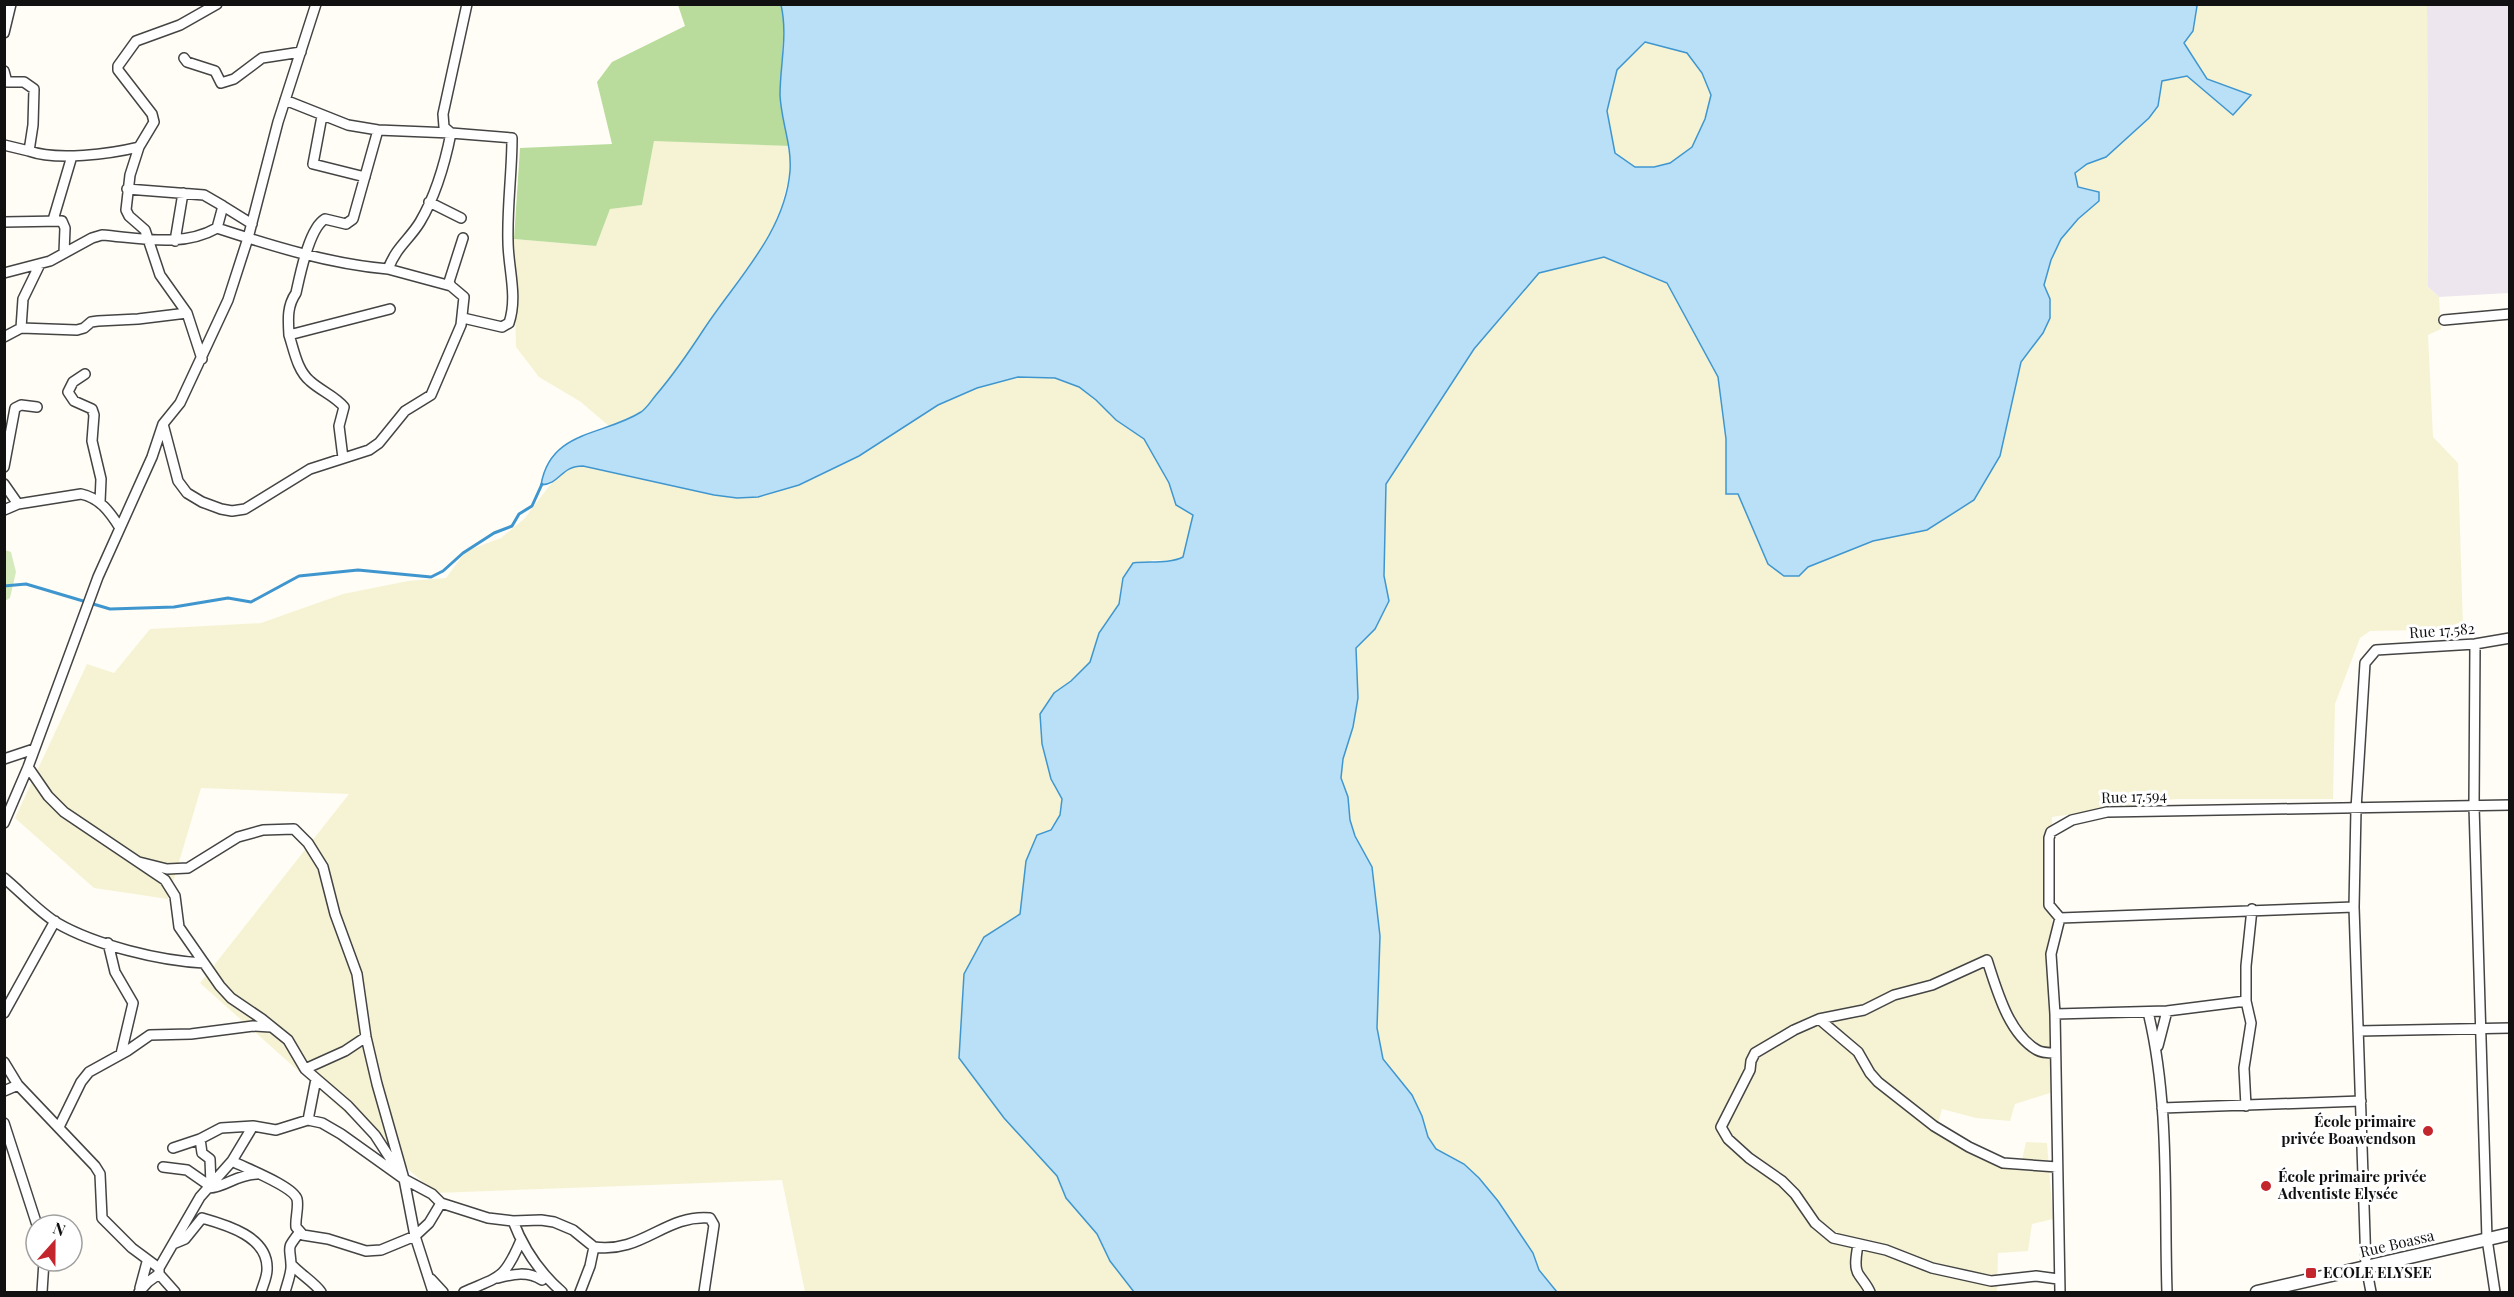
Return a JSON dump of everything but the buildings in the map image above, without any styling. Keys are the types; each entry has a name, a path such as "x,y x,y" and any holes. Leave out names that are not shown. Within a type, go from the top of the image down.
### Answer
{"street":[{"path":"4,33 11,4"},
{"path":"202,358 187,313 160,274 143,227 129,216 126,210 127,189 139,147 154,122 152,114 118,70 120,62 136,41 180,25 217,4"},
{"path":"4,823 28,767 88,602 152,458 163,424 180,403 228,300 252,224 285,100 316,4"},
{"path":"451,133 444,127 442,114 467,4"},
{"path":"184,58 187,62 215,71 221,83 234,79 262,58 301,52"},
{"path":"4,71 6,86 24,82 34,89 33,125 29,151"},
{"path":"285,100 348,125 378,130 512,138 507,241 512,270 512,312 509,324 502,327 463,318"},
{"path":"322,116 313,164 364,177"},
{"path":"344,458 339,426 344,407 339,401 308,380 299,368 289,334 288,313 296,293 306,254 319,222 325,219 346,224 353,219 378,130"},
{"path":"388,269 399,246 421,220 444,168 451,133"},
{"path":"4,145 45,155 72,156 139,147"},
{"path":"53,220 72,156"},
{"path":"127,189 211,197 252,224"},
{"path":"174,241 183,193"},
{"path":"429,202 461,218"},
{"path":"217,228 223,206"},
{"path":"4,222 62,221 65,224 64,253"},
{"path":"4,273 39,264 102,235 174,241 200,236 217,228 306,254 388,269 451,286 464,297 463,318 431,395 405,411 379,443 369,450 310,469 245,509 232,511 221,509 187,493 178,481 163,424"},
{"path":"451,286 450,278 463,238"},
{"path":"21,328 23,299 39,264"},
{"path":"289,334 390,309"},
{"path":"4,337 21,328 78,330 91,322 138,320 187,313"},
{"path":"2444,320 2510,314"},
{"path":"85,374 73,381 68,392 74,401 92,409 94,415 92,441 100,468 100,502"},
{"path":"4,467 15,408 21,405 37,407"},
{"path":"4,484 18,504"},
{"path":"4,510 18,504 81,494 100,502 120,528"},
{"name":"Rue 17.582","path":"2356,809 2362,676 2365,663 2376,650 2475,644 2510,638"},
{"path":"2475,644 2474,806 2487,1239 2495,1293"},
{"path":"4,759 34,749"},
{"path":"28,767 48,796 64,812 165,880 172,889 177,909 177,922 231,998 288,1040 305,1069 348,1106 375,1135 404,1179"},
{"name":"Rue 17.594","path":"2060,918 2049,905 2049,838 2054,829 2072,820 2107,812 2510,805"},
{"path":"2356,809 2354,907 2366,1266 2371,1293"},
{"path":"139,862 167,869 188,868 226,843 253,832 289,828 299,832 318,858 357,974 366,1037 377,1084 404,1179 415,1236 430,1277 433,1293"},
{"path":"4,878 55,921 108,943 173,959 204,963"},
{"path":"2060,1293 2055,1014 2050,954 2060,918 2252,909 2354,907"},
{"path":"2246,1106 2244,1068 2251,1023 2246,1001 2246,966 2252,909"},
{"path":"4,1013 55,921"},
{"path":"108,943 115,972 133,1003 121,1054"},
{"path":"2055,1053 2038,1051 2017,1032 1995,985 1987,960 1932,985 1894,995 1864,1010 1819,1019 1794,1030 1755,1053 1751,1060 1750,1070 1721,1127 1728,1138 1749,1158 1775,1174 1795,1194 1815,1224 1833,1238 1886,1251 1932,1268 1991,1281 2036,1276 2058,1279"},
{"path":"2055,1014 2167,1011 2246,1001"},
{"path":"2157,1048 2167,1011"},
{"path":"2148,1012 2157,1048 2162,1108 2167,1293"},
{"path":"1819,1019 1858,1052 1878,1082 1950,1137 2003,1163 2057,1167"},
{"path":"58,1127 81,1082 89,1072 150,1035 191,1034 252,1026 271,1027"},
{"path":"2358,1031 2510,1028"},
{"path":"305,1069 345,1051 366,1037"},
{"path":"4,1062 18,1085 100,1174 102,1218 159,1271 175,1293"},
{"path":"308,1120 316,1079"},
{"path":"4,1091 18,1085"},
{"path":"2162,1108 2361,1101"},
{"path":"173,1148 200,1139 221,1128 253,1126 276,1130 308,1120 341,1134 404,1179 432,1194 441,1203 482,1216 513,1221 540,1220 564,1226 594,1247 631,1244 647,1238 670,1224 684,1220 710,1218 714,1225 704,1293"},
{"path":"4,1123 33,1213"},
{"path":"139,1292 159,1271 200,1197 232,1161 253,1126"},
{"path":"200,1139 202,1153 210,1159 210,1186"},
{"path":"232,1161 277,1183 296,1197 295,1221 299,1233 309,1238 328,1239 366,1251 381,1250 415,1236 429,1223 441,1203"},
{"path":"163,1167 187,1170 210,1186 219,1188 234,1178 258,1174"},
{"path":"172,1244 185,1239 202,1218 225,1225 255,1241 265,1254 267,1269 261,1293"},
{"path":"513,1221 536,1266 562,1293"},
{"path":"285,1293 291,1264 288,1252 291,1243 299,1233"},
{"name":"Rue Boassa","path":"2257,1293 2510,1234"},
{"path":"498,1278 512,1263 521,1240"},
{"path":"1858,1244 1856,1263 1858,1275 1863,1279 1870,1293"},
{"path":"580,1293 594,1247"},
{"path":"139,1292 147,1262"},
{"path":"291,1264 321,1293"},
{"path":"42,1293 43,1273"},
{"path":"464,1293 498,1278 515,1274 535,1275 542,1280"},
{"path":"430,1277 443,1293"}],"shaded area":[{"path":"2413,4 2427,6 2428,287 2439,297 2441,329 2428,335 2433,437 2458,463 2463,629 2370,631 2360,638 2335,704 2333,799 2175,799 2052,817 2053,1092 2015,1104 2010,1121 1976,1118 1942,1109 1938,1124 1992,1157 2022,1160 2026,1142 2047,1143 2053,1219 2032,1224 2028,1251 1998,1253 1997,1292 1557,1292 1539,1270 1533,1253 1498,1201 1479,1178 1464,1164 1436,1149 1428,1137 1422,1116 1412,1095 1383,1059 1377,1028 1380,936 1372,867 1355,836 1350,820 1348,797 1341,778 1343,759 1353,727 1358,698 1356,648 1375,629 1389,601 1384,576 1386,484 1474,349 1539,273 1604,257 1667,283 1718,377 1726,439 1726,493 1738,493 1768,564 1808,567 1873,541 1927,530 2010,408 2021,362 2043,333 2050,299 2044,285 2051,260 2061,239 2078,219 2099,201 2088,188 2078,187 2075,173 2087,164 2106,157 2149,118 2158,106 2161,81 2187,76 2233,115 2250,95 2207,79 2183,43 2193,31 2197,6 2195,5"},
{"path":"2509,5 2509,293 2439,297 2428,287 2427,6"},
{"path":"1645,42 1687,53 1702,73 1711,95 1705,119 1692,147 1670,163 1654,167 1635,167 1615,153 1607,111 1617,69"},
{"path":"654,140 790,146 790,173 781,207 768,239 717,309 676,371 643,411 610,427 581,402 539,377 516,347 514,239 596,246 610,208 642,205"},
{"path":"1018,377 1055,378 1079,387 1096,400 1116,420 1144,439 1169,483 1176,505 1193,515 1183,557 1175,561 1152,560 1123,578 1119,604 1099,633 1090,662 1071,681 1054,693 1051,779 1062,799 1060,815 1026,861 1021,914 984,937 964,974 959,1059 1057,1176 1066,1198 1097,1234 1110,1261 1134,1292 805,1292 782,1180 435,1193 200,983 349,794 201,788 168,899 94,888 15,818 87,664 114,673 150,629 261,623 343,594 408,581 446,578 466,551 501,538 524,519 550,485 571,466 583,466 714,495 799,485 859,456 938,405 977,388"}],"green space":[{"path":"678,5 781,5 784,19 780,96 790,146 654,141 642,205 610,209 596,246 514,239 520,148 612,144 597,82 612,62 685,26"},
{"path":"5,550 11,552 16,572 10,598 5,601"}],"water":[{"path":"781,5 2195,5 2197,6 2193,31 2184,43 2207,79 2251,95 2233,115 2187,76 2162,81 2158,106 2149,118 2106,157 2087,164 2075,173 2078,187 2099,192 2099,201 2078,219 2061,239 2051,260 2044,285 2050,299 2050,318 2043,333 2021,362 2000,456 1974,500 1927,530 1873,541 1808,567 1799,576 1784,576 1768,564 1738,494 1726,494 1726,439 1718,377 1667,283 1604,257 1539,273 1474,349 1386,484 1384,576 1389,601 1375,629 1356,648 1358,698 1353,727 1343,759 1341,778 1348,797 1350,820 1355,836 1372,867 1380,936 1377,1028 1383,1059 1412,1095 1422,1116 1428,1137 1436,1149 1464,1164 1479,1178 1498,1201 1533,1253 1539,1270 1557,1292 1134,1292 1110,1261 1097,1234 1066,1198 1057,1176 1004,1118 959,1058 964,974 984,937 1020,914 1026,861 1037,835 1051,830 1060,815 1062,799 1051,779 1042,744 1040,714 1054,693 1071,681 1090,662 1099,633 1119,604 1123,578 1133,563 1165,561 1183,557 1193,515 1176,505 1169,483 1144,439 1116,420 1096,400 1079,387 1055,378 1018,377 977,388 938,405 859,456 799,485 758,497 737,498 714,495 583,466 570,469 553,482 541,485 546,467 555,454 567,444 626,420 647,406 681,363 769,235 786,194 790,171 780,95 784,39","holes":["1645,42 1687,53 1702,73 1711,95 1705,119 1692,147 1670,163 1654,167 1635,167 1615,153 1607,111 1617,70"]}],"waterway":[{"path":"4,586 26,584 110,609 174,607 228,598 251,602 299,576 358,570 431,577 443,571 463,553 494,533 512,526 519,514 532,506 542,484"}],"place":[{"name":"École primaire privée Boawendson","path":"2428,1131"},
{"name":"École primaire privée Adventiste Elysée","path":"2266,1186"},
{"name":"ECOLE ELYSEE","path":"2311,1273"}]}
